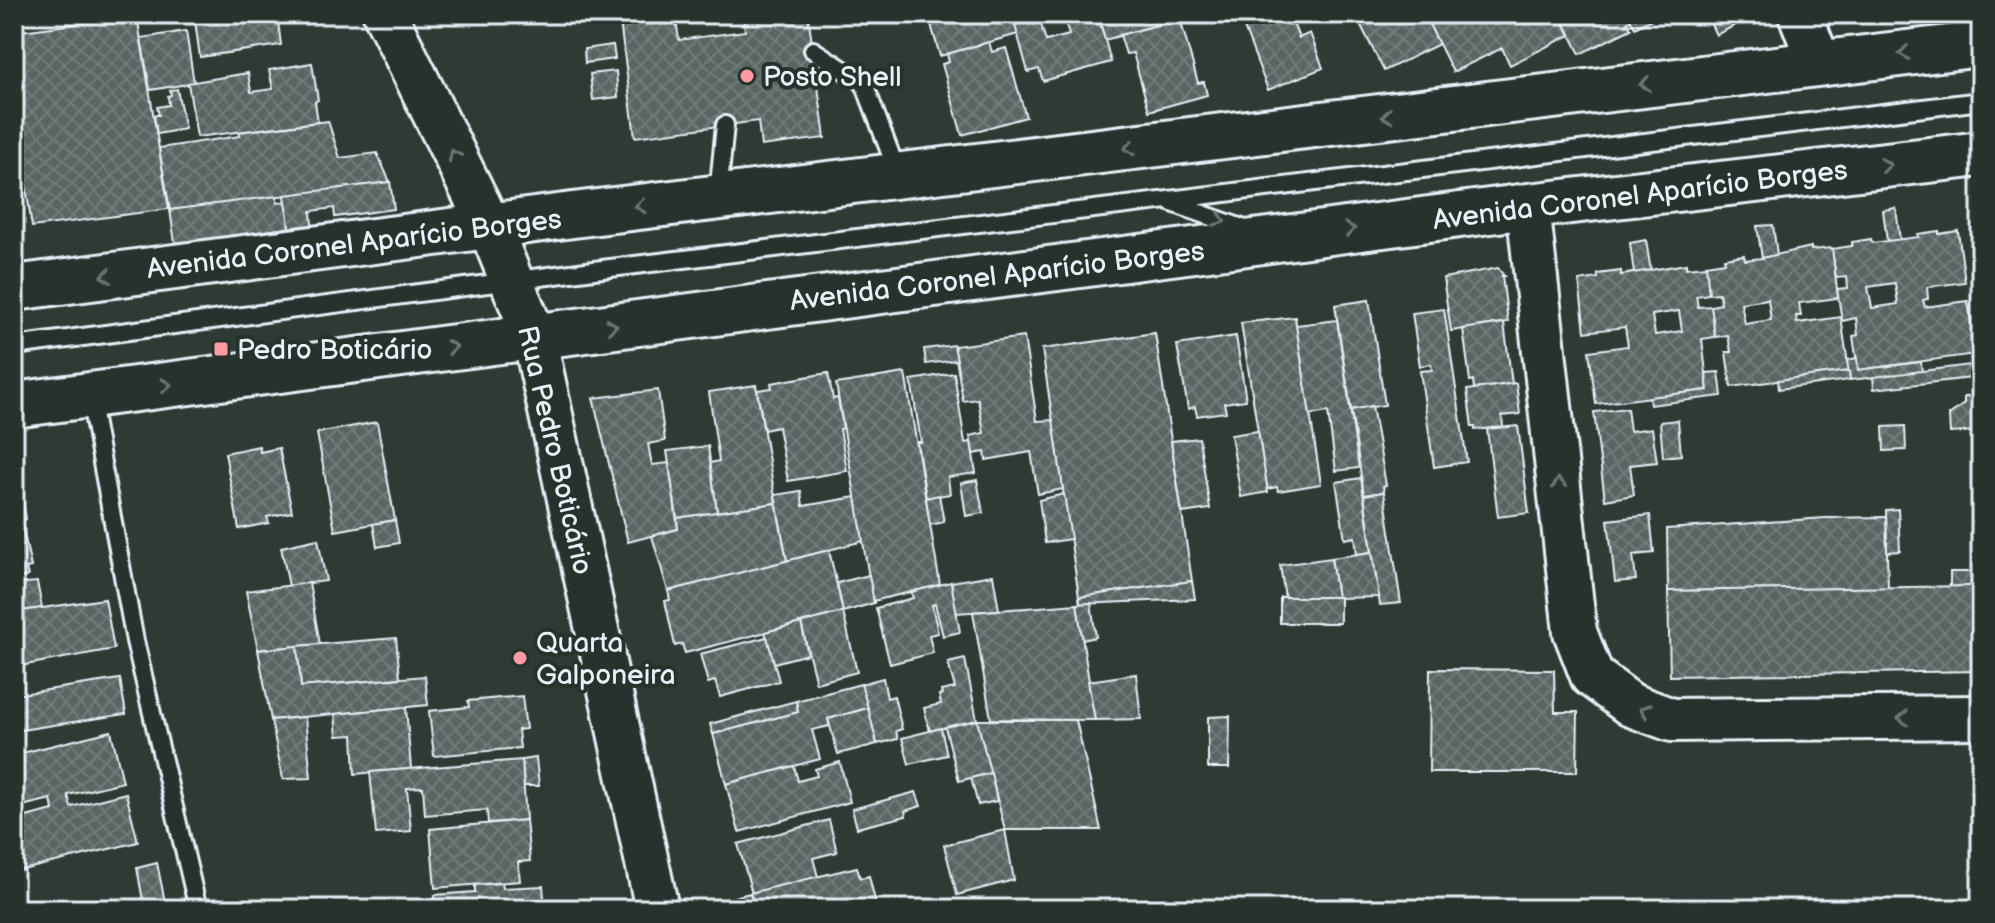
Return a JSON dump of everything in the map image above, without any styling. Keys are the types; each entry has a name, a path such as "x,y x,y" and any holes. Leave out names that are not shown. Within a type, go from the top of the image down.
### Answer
{"main road":[{"name":"Avenida Coronel Aparício Borges","path":"14,288 489,225 1981,44"},
{"name":"Avenida Coronel Aparício Borges","path":"14,405 1528,206 1981,154"}],"street":[{"name":"Rua Pedro Boticário","path":"385,14 489,225 534,336 657,909"},
{"path":"1800,14 1819,63"},
{"path":"1528,206 1575,632 1592,676 1631,705 1672,720 1981,717"}],"lane":[{"path":"813,50 864,83 898,176"},
{"path":"14,346 511,281 1981,101"},
{"path":"718,197 725,125"},
{"path":"1167,201 1273,239"},
{"path":"89,395 135,641 198,909"}],"building":[{"path":"194,14 282,14 283,20 278,21 281,45 200,57"},
{"path":"619,14 675,14 679,40 745,31 743,14 808,14 825,138 761,146 758,121 635,137"},
{"path":"928,14 1012,14 1018,34 940,56"},
{"path":"1012,14 1031,14 1033,20 1039,18 1046,41 1069,35 1063,14 1098,14 1111,62 1043,81 1039,69 1028,72"},
{"path":"1098,14 1173,14 1175,20 1105,40"},
{"path":"1246,14 1289,14 1299,38 1310,33 1323,68 1268,90 1240,17"},
{"path":"1355,14 1424,14 1439,44 1384,71"},
{"path":"1424,14 1560,14 1570,35 1510,65 1502,48 1453,72"},
{"path":"1560,14 1628,14 1631,20 1627,22 1631,29 1580,54"},
{"path":"1628,14 1662,14 1635,28"},
{"path":"1706,14 1745,14 1740,17 1742,22 1716,35"},
{"path":"137,16 169,209 32,227 25,181 14,184 14,32"},
{"path":"1180,19 1198,83 1204,82 1207,95 1149,111 1133,53 1126,54 1120,35"},
{"path":"186,31 194,83 150,90 141,38"},
{"path":"989,42 992,52 1006,48 1026,117 962,135 942,64 949,62 947,54"},
{"path":"613,45 615,59 585,63 584,49"},
{"path":"312,63 318,122 197,137 188,83 248,73 251,92 273,89 269,70"},
{"path":"616,71 618,97 593,100 590,74"},
{"path":"177,89 185,129 157,134 154,115 159,115 157,107 169,105 170,90"},
{"path":"328,121 340,158 377,153 390,182 170,210 159,148 240,136 239,132"},
{"path":"390,182 394,209 335,217 334,208 311,211 312,225 289,228 285,195"},
{"path":"277,196 277,203 286,201 289,228 175,243 170,210"},
{"path":"1896,208 1900,240 1887,241 1883,210"},
{"path":"1773,225 1777,255 1762,258 1757,226"},
{"path":"1958,231 1965,282 1927,287 1928,299 1923,300 1925,307 1968,301 1976,354 1858,370 1853,336 1858,335 1856,318 1842,321 1837,289 1848,288 1847,277 1836,278 1832,249 1852,246 1852,242 1871,239 1872,243 1919,237 1918,234","holes":["1895,283 1898,304 1872,308 1868,287"]},
{"path":"1646,240 1651,272 1634,274 1630,243"},
{"path":"1811,247 1811,250 1832,248 1838,298 1799,303 1801,316 1796,316 1797,323 1841,317 1849,371 1731,387 1726,352 1731,352 1728,335 1715,337 1711,306 1721,304 1719,293 1709,294 1705,265 1744,255 1745,260","holes":["1768,299 1771,320 1745,324 1741,303"]},
{"path":"1981,251 1981,329 1971,253"},
{"path":"1686,264 1686,268 1706,266 1709,294 1696,296 1698,307 1711,306 1715,337 1702,339 1708,390 1596,404 1589,351 1628,346 1625,327 1585,332 1579,281 1598,278 1598,274 1621,271 1621,275","holes":["1679,311 1682,331 1655,335 1652,315"]},
{"path":"1498,268 1504,276 1508,322 1451,331 1443,278"},
{"path":"1369,300 1385,405 1351,410 1335,305"},
{"path":"1444,309 1467,462 1434,467 1420,371 1432,370 1431,364 1420,366 1412,313"},
{"path":"1295,317 1321,484 1278,491 1277,487 1267,489 1241,323"},
{"path":"1337,320 1359,468 1336,471 1328,412 1310,415 1296,325"},
{"path":"1504,323 1512,384 1474,389 1473,380 1470,381 1463,329"},
{"path":"1155,333 1192,581 1079,597 1042,349"},
{"path":"1236,336 1246,400 1224,403 1226,412 1197,416 1195,407 1188,409 1177,345"},
{"path":"1024,337 1037,421 1053,420 1063,489 1038,494 1031,452 986,460 985,452 973,454 970,436 984,433 978,399 963,401 954,346"},
{"path":"954,345 957,360 926,364 924,349"},
{"path":"1857,358 1858,370 1921,362 1922,372 1850,380 1847,360"},
{"path":"1970,365 1971,378 1874,389 1873,377"},
{"path":"1849,371 1850,380 1779,389 1778,380"},
{"path":"1719,372 1722,396 1650,405 1649,397 1708,390 1706,373"},
{"path":"828,373 833,399 838,398 847,471 788,481 778,427 764,430 757,390 772,388 771,383"},
{"path":"905,373 940,585 873,601 836,384"},
{"path":"954,373 965,443 971,442 976,473 948,477 950,494 926,498 911,380"},
{"path":"1516,383 1520,414 1502,416 1503,427 1475,430 1467,390"},
{"path":"756,385 776,503 717,512 710,463 719,461 709,392"},
{"path":"658,390 665,441 648,444 652,465 669,463 678,529 628,542 593,398"},
{"path":"1981,396 1981,431 1950,433 1949,415 1964,404 1964,397"},
{"path":"1372,406 1386,485 1383,486 1384,492 1364,495 1351,410"},
{"path":"1627,408 1630,431 1652,428 1657,462 1630,465 1634,495 1605,500 1594,412"},
{"path":"1678,420 1681,455 1663,457 1660,422"},
{"path":"377,422 395,520 335,531 317,433"},
{"path":"1518,426 1529,513 1498,517 1487,429"},
{"path":"1905,426 1906,450 1884,451 1883,427"},
{"path":"1258,431 1268,492 1241,497 1231,435"},
{"path":"1199,438 1210,509 1182,513 1171,441"},
{"path":"259,446 260,452 279,448 292,512 267,517 269,523 239,529 225,453"},
{"path":"708,446 717,512 677,518 667,451"},
{"path":"1361,478 1372,552 1357,554 1355,537 1345,539 1336,482"},
{"path":"19,480 26,519 21,520 31,567 26,568 28,576 16,579 21,611 14,612 14,481"},
{"path":"977,480 983,513 966,516 961,483"},
{"path":"801,491 803,506 856,497 863,541 787,561 775,495"},
{"path":"1384,492 1401,603 1380,605 1364,495"},
{"path":"1064,494 1071,539 1045,543 1039,500"},
{"path":"939,495 944,522 930,525 926,498"},
{"path":"776,503 787,561 668,591 652,536 678,529 677,518"},
{"path":"1898,509 1900,551 1887,552 1886,510"},
{"path":"1650,515 1654,553 1633,555 1636,580 1615,582 1608,520"},
{"path":"1886,517 1888,588 1668,591 1667,529"},
{"path":"395,520 399,543 377,547 373,524"},
{"path":"318,539 326,581 289,586 281,547"},
{"path":"829,550 843,612 685,653 682,644 675,646 665,601 670,600 668,591"},
{"path":"1372,552 1379,597 1337,598 1331,558"},
{"path":"1331,558 1337,598 1285,598 1280,565"},
{"path":"1950,572 1971,572 1971,586 1950,587"},
{"path":"869,575 874,603 843,612 837,583"},
{"path":"993,575 999,610 956,613 951,582"},
{"path":"1192,581 1195,599 1080,604 1079,597"},
{"path":"37,582 42,608 21,611 16,584"},
{"path":"951,582 960,632 943,636 935,604 932,605 938,633 929,635 933,653 890,664 876,608 913,598 911,592"},
{"path":"309,583 320,644 258,650 246,591"},
{"path":"1981,586 1981,671 1670,676 1668,591"},
{"path":"1280,597 1340,597 1340,623 1280,623"},
{"path":"105,599 114,649 14,667 14,612"},
{"path":"1091,603 1096,637 1082,640 1077,604"},
{"path":"1077,604 1095,720 991,719 973,612"},
{"path":"843,612 857,672 816,683 801,623"},
{"path":"801,623 808,654 774,663 765,632"},
{"path":"767,637 779,681 720,697 715,681 708,683 700,654"},
{"path":"396,638 400,678 301,687 297,646"},
{"path":"297,646 301,687 425,676 428,705 271,720 258,650"},
{"path":"965,659 977,720 930,731 924,708 941,704 941,691 955,688 948,663"},
{"path":"1430,669 1554,670 1555,712 1578,712 1577,772 1429,772"},
{"path":"1136,674 1141,719 1095,720 1088,681"},
{"path":"883,678 887,698 894,696 902,729 896,731 898,739 877,744 861,684"},
{"path":"120,679 126,714 14,731 14,695"},
{"path":"861,684 868,708 828,719 830,726 812,730 820,759 726,784 713,734 798,712 796,701"},
{"path":"522,696 526,729 518,730 520,748 434,756 429,711 469,707 468,701"},
{"path":"796,701 798,712 713,734 710,724"},
{"path":"406,707 411,769 355,774 353,735 337,736 335,714"},
{"path":"868,708 877,744 838,754 828,719"},
{"path":"1230,716 1229,768 1208,768 1208,717"},
{"path":"305,717 311,778 283,779 271,720"},
{"path":"977,720 991,773 959,781 945,727"},
{"path":"977,720 1076,720 1101,830 1005,830"},
{"path":"941,728 947,755 909,764 902,738"},
{"path":"111,731 123,782 68,795 71,807 126,793 138,842 14,872 14,820 53,810 51,799 14,808 14,755"},
{"path":"536,758 539,786 524,786 522,760"},
{"path":"522,760 526,820 488,823 487,810 425,815 423,787 407,788 411,831 376,834 370,772"},
{"path":"840,762 850,802 739,832 726,784 794,766 798,781 817,776 815,769"},
{"path":"991,773 997,801 978,805 971,778"},
{"path":"916,792 921,806 905,811 906,816 857,828 852,809"},
{"path":"526,820 530,861 518,862 520,881 435,888 430,829"},
{"path":"829,820 837,852 813,858 818,877 752,893 738,844"},
{"path":"1005,830 1014,880 957,895 944,845"},
{"path":"157,863 165,902 144,906 137,868"},
{"path":"857,867 860,878 869,876 877,909 755,909 750,893"},
{"path":"502,883 503,888 543,886 545,909 436,909 435,895 475,892 475,885"},
{"path":"750,893 755,909 725,909 723,900"},
{"path":"435,903 436,909 409,909 408,905"}],"place":[{"name":"Posto Shell","path":"747,76"},
{"name":"Pedro Boticário","path":"221,349"},
{"name":"Quarta Galponeira","path":"520,658"}]}
